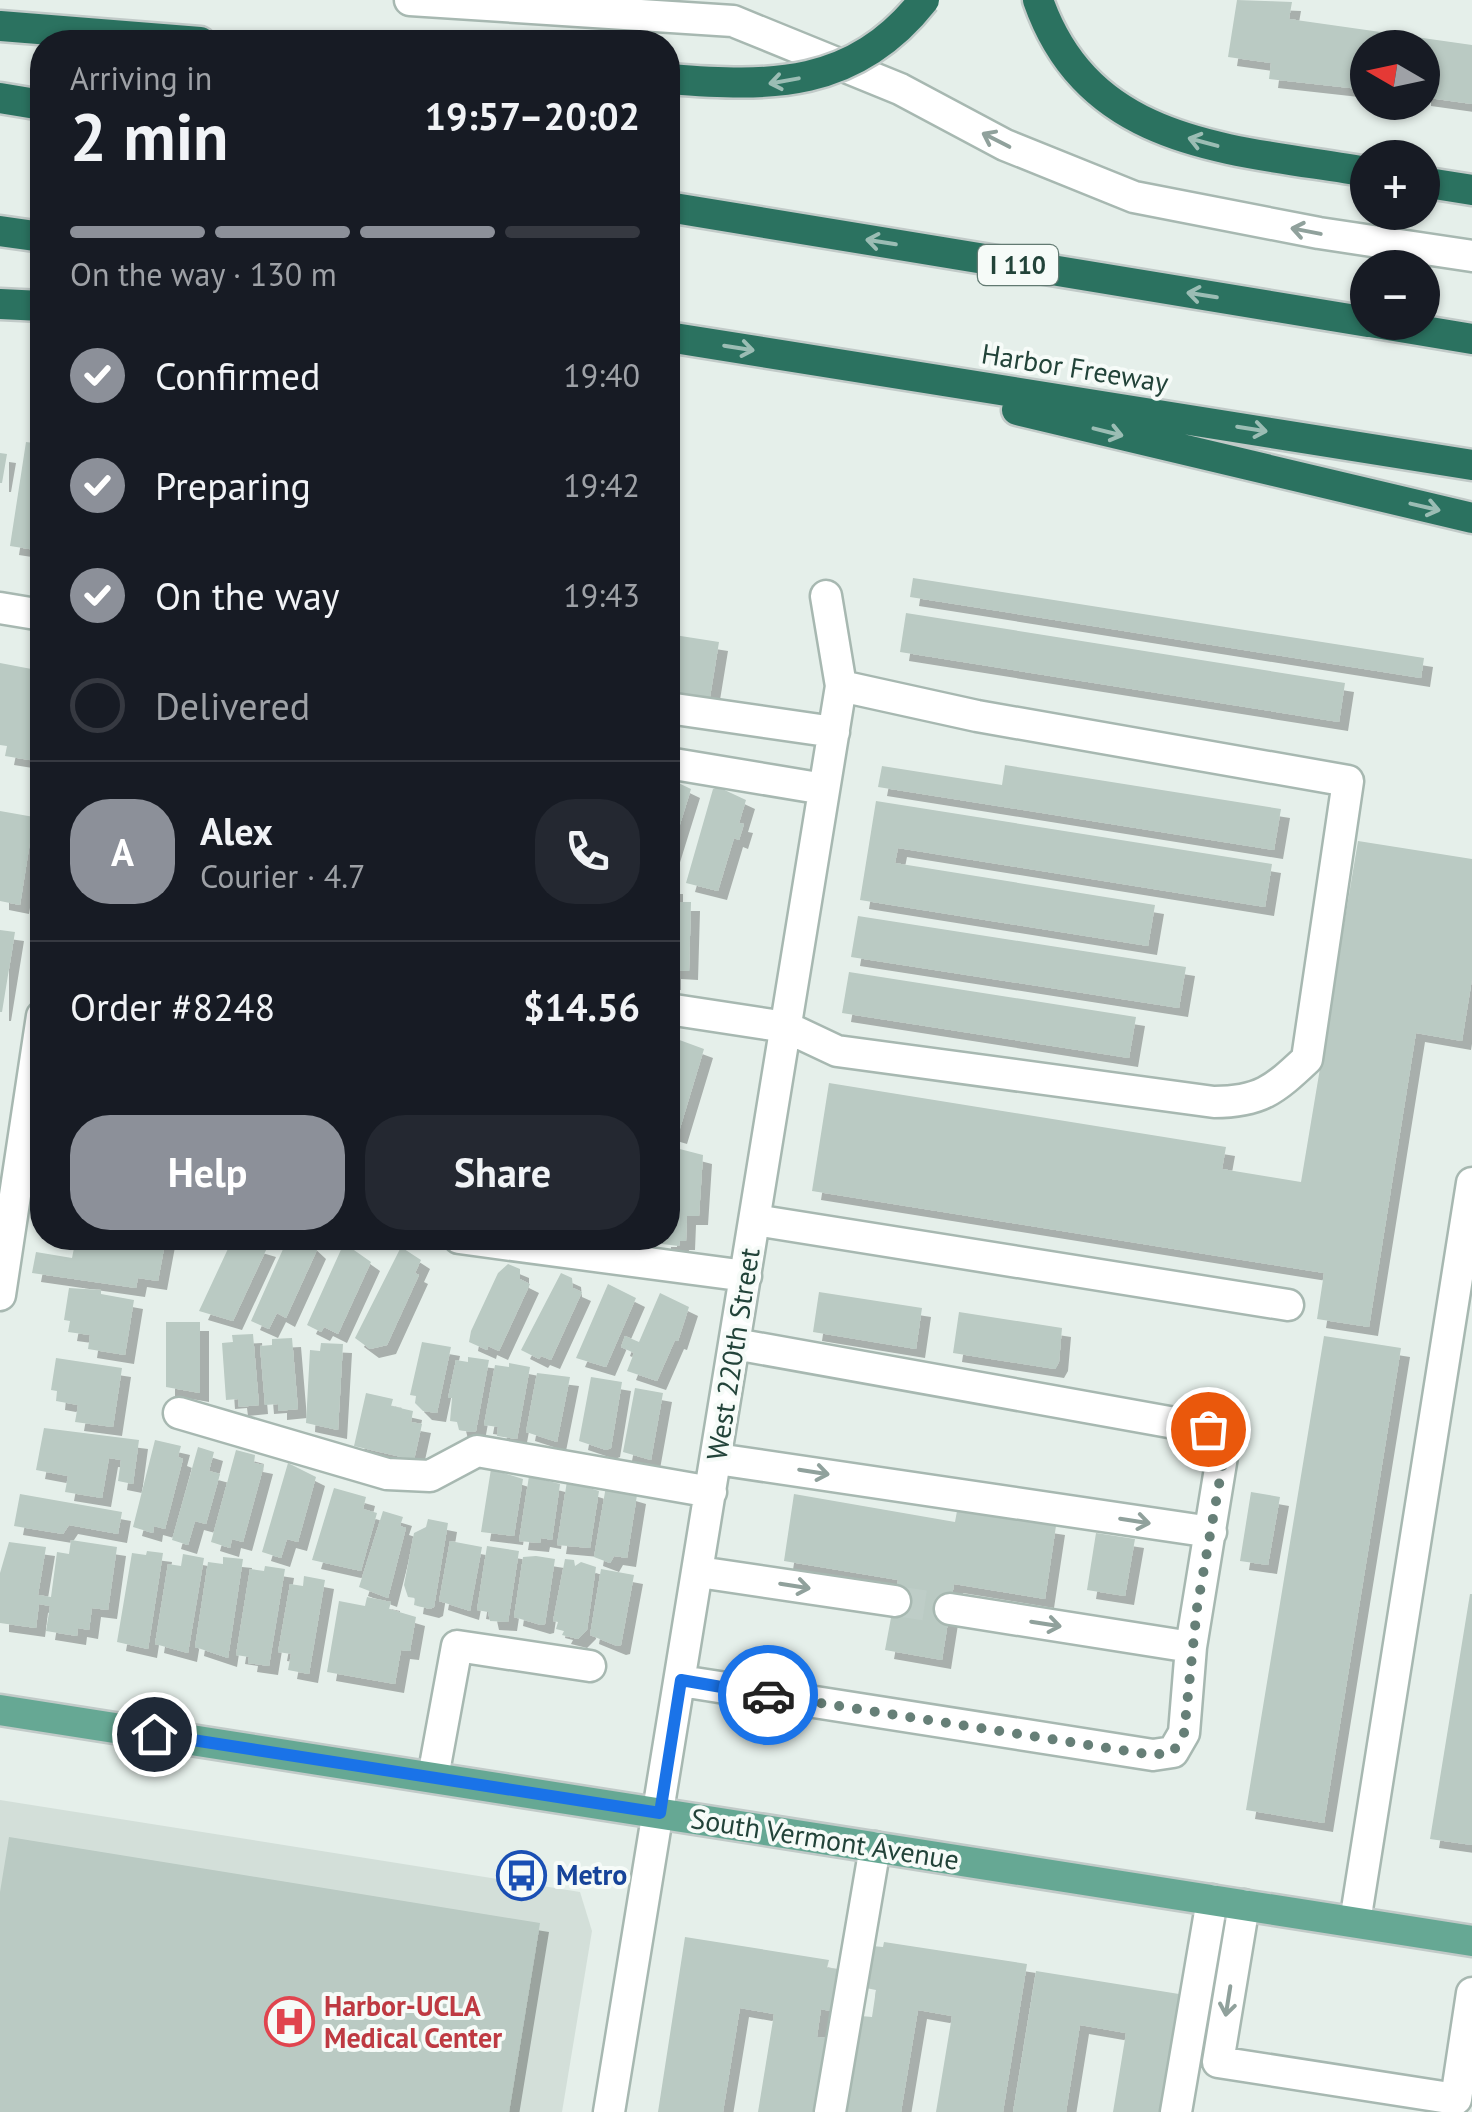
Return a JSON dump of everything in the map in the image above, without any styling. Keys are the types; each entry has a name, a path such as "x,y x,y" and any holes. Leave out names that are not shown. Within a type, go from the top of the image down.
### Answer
{"highway":[{"path":"680,80 757,86 827,74 897,34 924,0"},
{"path":"1038,0 1050,36 1089,88 1144,123 1204,144 1350,169"},
{"path":"0,26 50,30"},
{"path":"0,98 30,103"},
{"path":"1440,185 1472,190"},
{"name":"I 110","path":"680,209 1350,319"},
{"path":"0,230 30,235"},
{"path":"0,304 30,305"},
{"name":"I 110","path":"1440,334 1472,339"},
{"name":"Harbor Freeway","path":"680,339 1472,465"},
{"path":"810,359 1472,518"}],"main road":[{"name":"South Vermont Avenue","path":"0,1710 1472,1941"}],"street":[{"path":"410,0 733,21 900,89 1005,145 1134,197 1319,233 1472,256"},
{"name":"West 220th Street","path":"609,2112 841,686 826,596"},
{"path":"0,608 30,613"},
{"path":"680,1011 786,1027 837,1051 1214,1102 1250,1102 1282,1083 1307,1059 1348,781 977,716 841,686"},
{"path":"680,710 834,732"},
{"path":"680,765 824,789"},
{"path":"0,1295 30,1096"},
{"path":"1355,1922 1472,1183"},
{"path":"755,1220 1288,1305"},
{"path":"550,1250 746,1276"},
{"path":"681,1680 1153,1755 1173,1752 1184,1733 1192,1647 1224,1438 1208,1429 735,1344"},
{"path":"179,1413 387,1474 430,1476 477,1450 711,1492"},
{"path":"717,1460 1211,1532"},
{"path":"698,1572 895,1601"},
{"path":"950,1609 1192,1647"},
{"path":"433,1777 457,1646 590,1666"},
{"path":"830,2112 874,1847"},
{"path":"1176,2112 1212,1900"},
{"path":"1244,1905 1218,2062 1455,2106 1472,1993"}],"shaded area":[{"name":"Harbor-UCLA Medical Center","path":"0,1800 580,1892 592,1931 562,2112 0,2112"}],"building":[{"path":"1237,0 1292,2 1289,19 1366,30 1350,30 1350,88 1269,79 1271,63 1228,57"},
{"path":"1440,40 1472,45 1472,104 1440,100"},
{"path":"26,442 30,442 30,549 10,546"},
{"path":"0,453 7,454 2,483 0,483"},
{"path":"913,578 1424,658 1421,678 910,597"},
{"path":"906,613 1345,683 1339,722 900,652"},
{"path":"680,636 719,642 710,697 680,693"},
{"path":"0,663 30,669 30,760 5,756 7,746 0,745"},
{"path":"1005,765 1281,809 1274,850 878,787 882,766 1002,785"},
{"path":"680,784 691,789 680,824"},
{"path":"718,787 746,800 739,823 744,824 739,840 734,838 718,891 686,883 713,789"},
{"path":"876,801 1272,864 1265,907 898,848 895,863 1155,905 1148,946 860,900"},
{"path":"0,811 30,816 30,842 20,905 0,901"},
{"path":"1358,841 1472,859 1472,979 1462,1041 1416,1033 1369,1327 1317,1319 1324,1273 812,1191 829,1083 1226,1147 1222,1169 1301,1182"},
{"path":"680,902 691,902 689,971 680,970"},
{"path":"858,916 1186,967 1179,1008 851,957"},
{"path":"0,930 15,932 2,1012 0,1012"},
{"path":"849,972 1136,1017 1129,1058 842,1013"},
{"path":"680,1040 704,1049 680,1128"},
{"path":"680,1149 703,1155 699,1216 687,1216 686,1241 680,1241"},
{"path":"74,1250 164,1250 158,1281 138,1278 136,1288 32,1273 36,1252 72,1258"},
{"path":"227,1250 266,1250 233,1321 199,1311"},
{"path":"283,1250 317,1250 286,1318 277,1313 269,1329 251,1321"},
{"path":"341,1250 354,1250 371,1262 338,1334 307,1325"},
{"path":"399,1250 421,1260 415,1273 419,1275 387,1345 370,1349 355,1338"},
{"path":"508,1264 520,1269 520,1279 530,1284 499,1351 488,1346 487,1350 469,1342 471,1331 498,1273"},
{"path":"561,1273 572,1278 573,1288 582,1292 551,1360 541,1356 539,1359 521,1350"},
{"path":"608,1284 636,1298 606,1367 576,1358"},
{"path":"69,1288 101,1290 101,1294 134,1300 125,1355 88,1349 90,1335 68,1332 70,1321 64,1320"},
{"path":"819,1292 922,1308 916,1349 813,1332"},
{"path":"660,1293 689,1307 678,1341 675,1340 657,1381 627,1371 634,1353 621,1347 625,1336 639,1342"},
{"path":"959,1312 1062,1328 1059,1362 1055,1369 953,1353"},
{"path":"166,1322 200,1322 200,1393 166,1387"},
{"path":"253,1334 259,1405 239,1407 238,1399 226,1400 222,1343 233,1342 232,1335"},
{"path":"1324,1336 1401,1348 1324,1823 1246,1810"},
{"path":"292,1338 298,1409 278,1411 278,1404 265,1405 260,1346 272,1345 272,1339"},
{"path":"422,1342 451,1347 437,1413 423,1411 415,1403 416,1396 410,1395"},
{"path":"321,1343 343,1344 338,1430 306,1423 310,1350 320,1351"},
{"path":"468,1357 489,1360 476,1431 472,1432 459,1430 457,1422 450,1421 452,1398 448,1398 456,1360 468,1362"},
{"path":"56,1358 122,1368 113,1427 75,1422 78,1405 56,1401 57,1391 51,1390"},
{"path":"509,1363 530,1367 517,1439 497,1436 498,1427 484,1425 495,1365 509,1367"},
{"path":"537,1373 570,1377 557,1442 526,1432"},
{"path":"591,1377 622,1382 611,1448 606,1450 579,1441"},
{"path":"635,1388 663,1393 651,1460 623,1452"},
{"path":"366,1393 393,1399 391,1406 413,1411 411,1422 422,1424 414,1460 354,1446"},
{"path":"44,1428 139,1440 133,1484 118,1481 121,1460 109,1458 102,1498 65,1492 68,1476 36,1470"},
{"path":"155,1440 181,1446 178,1457 183,1459 165,1529 154,1526 153,1533 133,1527"},
{"path":"198,1447 214,1452 209,1471 220,1474 206,1524 195,1521 188,1545 172,1540"},
{"path":"236,1450 255,1455 254,1463 264,1465 243,1542 232,1539 230,1548 211,1542"},
{"path":"288,1463 316,1477 298,1542 287,1539 281,1558 262,1552"},
{"path":"491,1469 523,1479 514,1536 481,1532"},
{"path":"529,1476 560,1484 552,1540 519,1541"},
{"path":"567,1481 599,1491 590,1548 557,1545"},
{"path":"606,1486 637,1495 627,1558 614,1556 610,1563 594,1557"},
{"path":"334,1488 366,1497 363,1509 377,1513 361,1571 312,1560"},
{"path":"1251,1492 1280,1497 1268,1565 1240,1561"},
{"path":"20,1494 122,1512 118,1534 69,1525 63,1534 14,1526"},
{"path":"794,1494 955,1522 957,1511 1056,1526 1045,1599 954,1584 942,1660 885,1650 898,1580 784,1561"},
{"path":"383,1511 403,1517 400,1526 406,1528 388,1598 359,1587"},
{"path":"428,1519 448,1523 434,1607 430,1609 414,1605 415,1598 408,1597 404,1585 414,1533 426,1527"},
{"path":"1096,1533 1135,1539 1125,1596 1087,1590"},
{"path":"71,1540 117,1547 108,1610 92,1608 89,1630 78,1628 77,1636 46,1631 50,1606 39,1604 36,1628 0,1623 0,1573 9,1542 46,1547 38,1595 51,1597 57,1552 69,1554"},
{"path":"450,1541 482,1547 470,1611 439,1601"},
{"path":"487,1546 519,1551 508,1622 490,1621 488,1612 477,1610"},
{"path":"147,1551 163,1553 148,1649 117,1642 132,1553 146,1555"},
{"path":"183,1554 204,1558 188,1653 155,1644 168,1564 181,1566"},
{"path":"223,1557 243,1559 228,1658 195,1647 208,1562 223,1564"},
{"path":"523,1557 555,1559 545,1624 541,1625 514,1617"},
{"path":"565,1559 574,1560 575,1566 581,1562 596,1567 587,1630 578,1639 562,1635 564,1631 556,1629 558,1622 553,1621"},
{"path":"265,1566 285,1569 269,1666 248,1663 249,1657 236,1655 250,1569 264,1571"},
{"path":"601,1569 634,1575 621,1645 617,1646 590,1635"},
{"path":"304,1576 325,1580 309,1674 288,1670 291,1654 278,1652 290,1584 303,1586"},
{"path":"1472,1594 1472,1845 1430,1839"},
{"path":"367,1597 391,1602 389,1609 416,1617 410,1651 401,1650 395,1684 327,1672 339,1601 365,1606"},
{"name":"Harbor-UCLA Medical Center","path":"9,1837 540,1923 509,2112 0,2112 0,1892"},
{"path":"685,1937 829,1960 827,1968 837,1969 830,2011 821,2009 817,2037 826,2038 814,2112 758,2112 774,2014 740,2008 723,2112 658,2112"},
{"path":"884,1942 1027,1964 1003,2112 936,2112 952,2016 918,2010 901,2112 846,2112 861,2016 872,2017 876,1990 866,1988 872,1946 883,1947"},
{"path":"1036,1971 1179,1994 1159,2112 1113,2112 1126,2033 1080,2025 1066,2112 1013,2112"}],"tunnel":[{"path":"895,1601 950,1609"}],"way so far":[{"path":"768,1695 1153,1755 1173,1752 1184,1733 1197,1608 1223,1462 1224,1438 1208,1429"}],"place":[{"name":"Metro","path":"521,1875"},
{"name":"Harbor-UCLA Medical Center","path":"289,2022"}],"route":[{"path":"154,1734 660,1813 681,1680 768,1695"}]}
